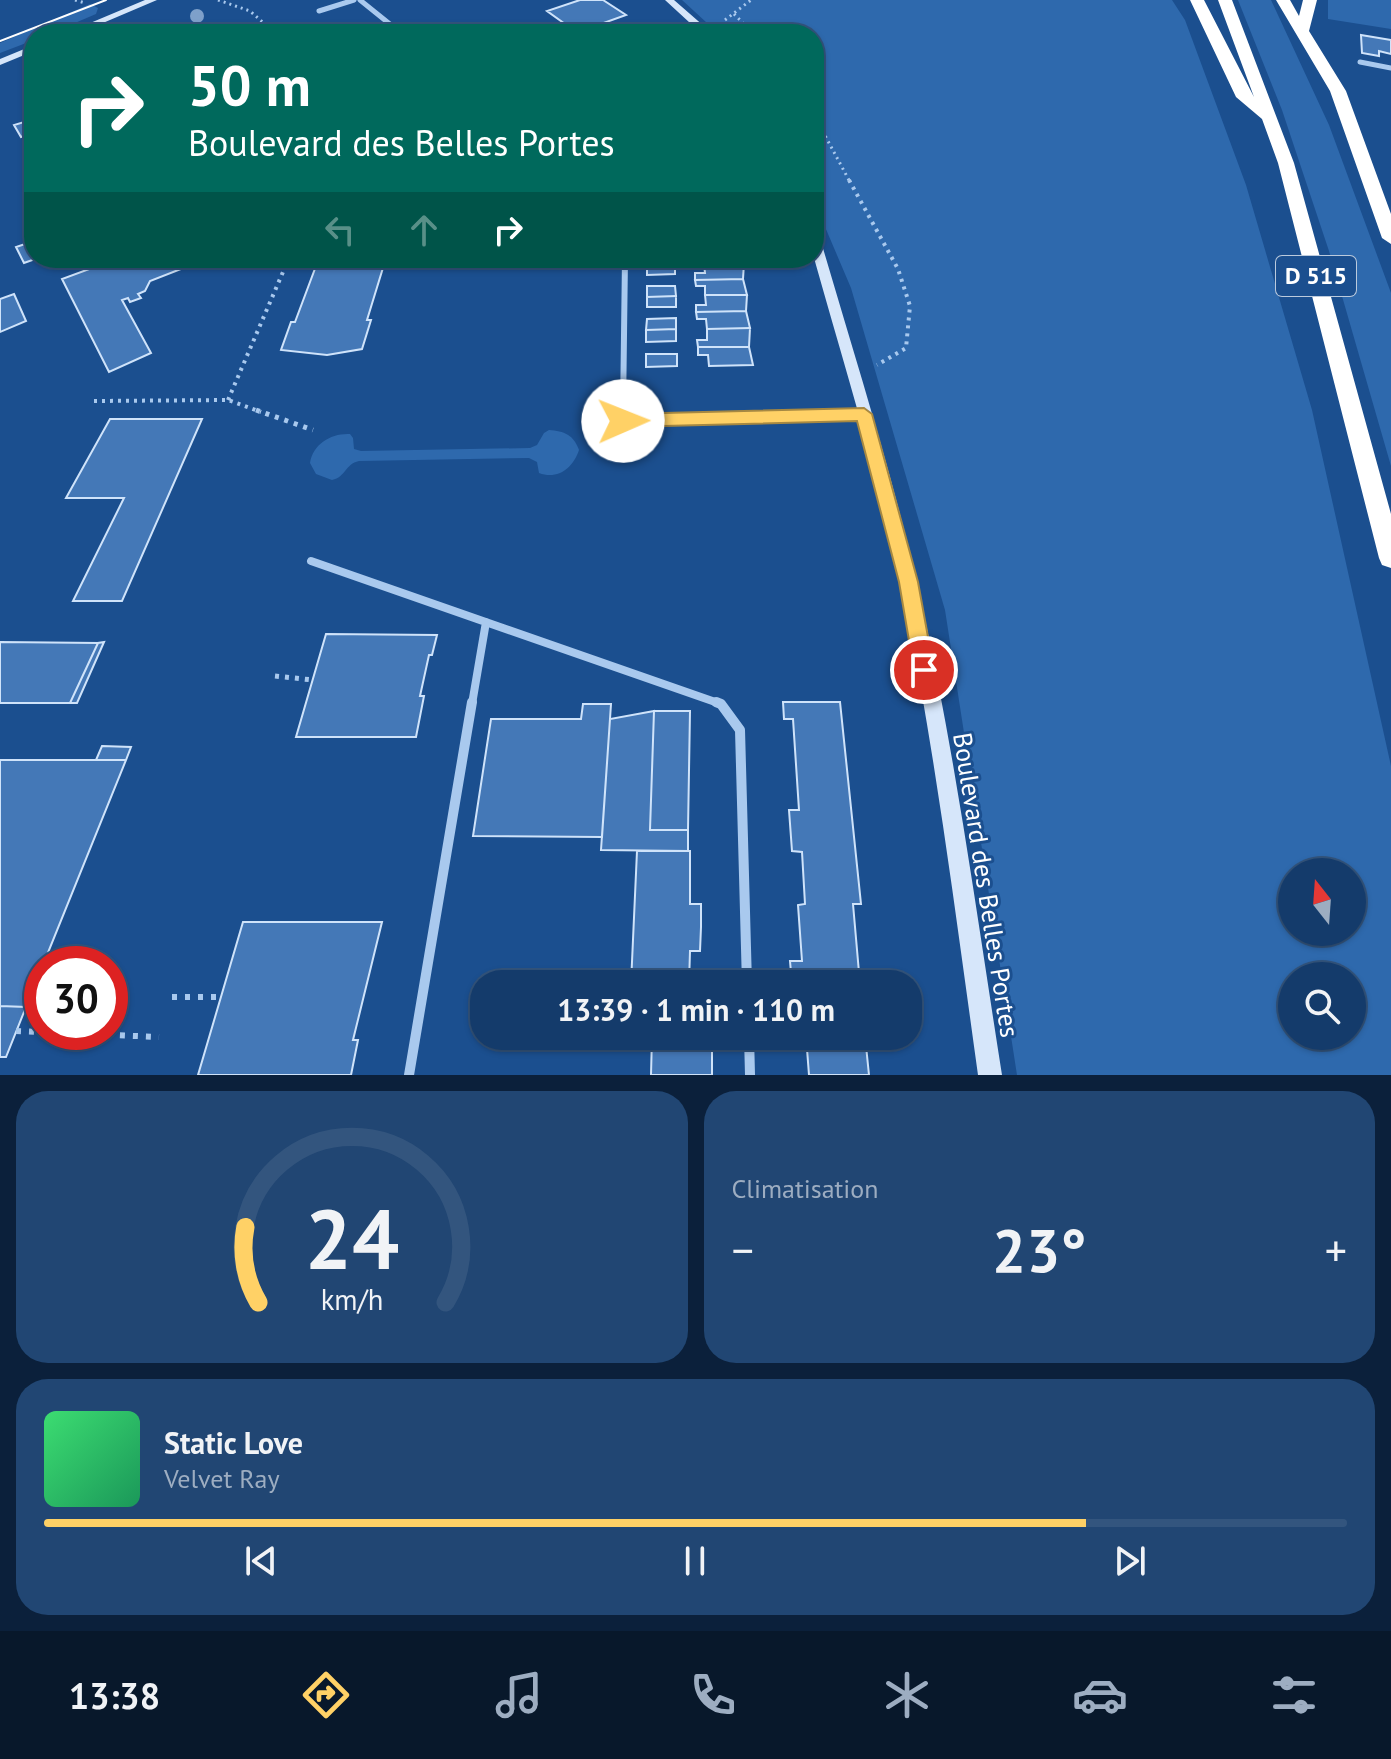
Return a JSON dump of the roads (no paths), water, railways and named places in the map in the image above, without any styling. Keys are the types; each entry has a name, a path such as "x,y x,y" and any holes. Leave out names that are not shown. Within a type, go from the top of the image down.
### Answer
{"highway":[{"path":"1197,0 1244,97 1271,120"},
{"name":"D 515","path":"1225,0 1286,163 1391,558"},
{"path":"1283,0 1338,91 1391,238"},
{"path":"1303,30 1310,0"}],"street":[{"path":"94,24 153,0"},
{"path":"319,11 354,0"},
{"path":"360,0 390,24"},
{"path":"669,0 697,24"},
{"path":"0,62 24,52"},
{"path":"1360,62 1391,68"},
{"path":"623,421 625,268"},
{"name":"Boulevard des Belles Portes","path":"823,268 913,601 952,815 990,1075"},
{"path":"595,421 864,414"},
{"path":"311,561 721,704 740,730 747,970"},
{"path":"409,1075 486,622"},
{"path":"749,1050 750,1075"}],"tram line":[{"path":"44,24 106,0"},
{"path":"0,41 24,32"}]}
